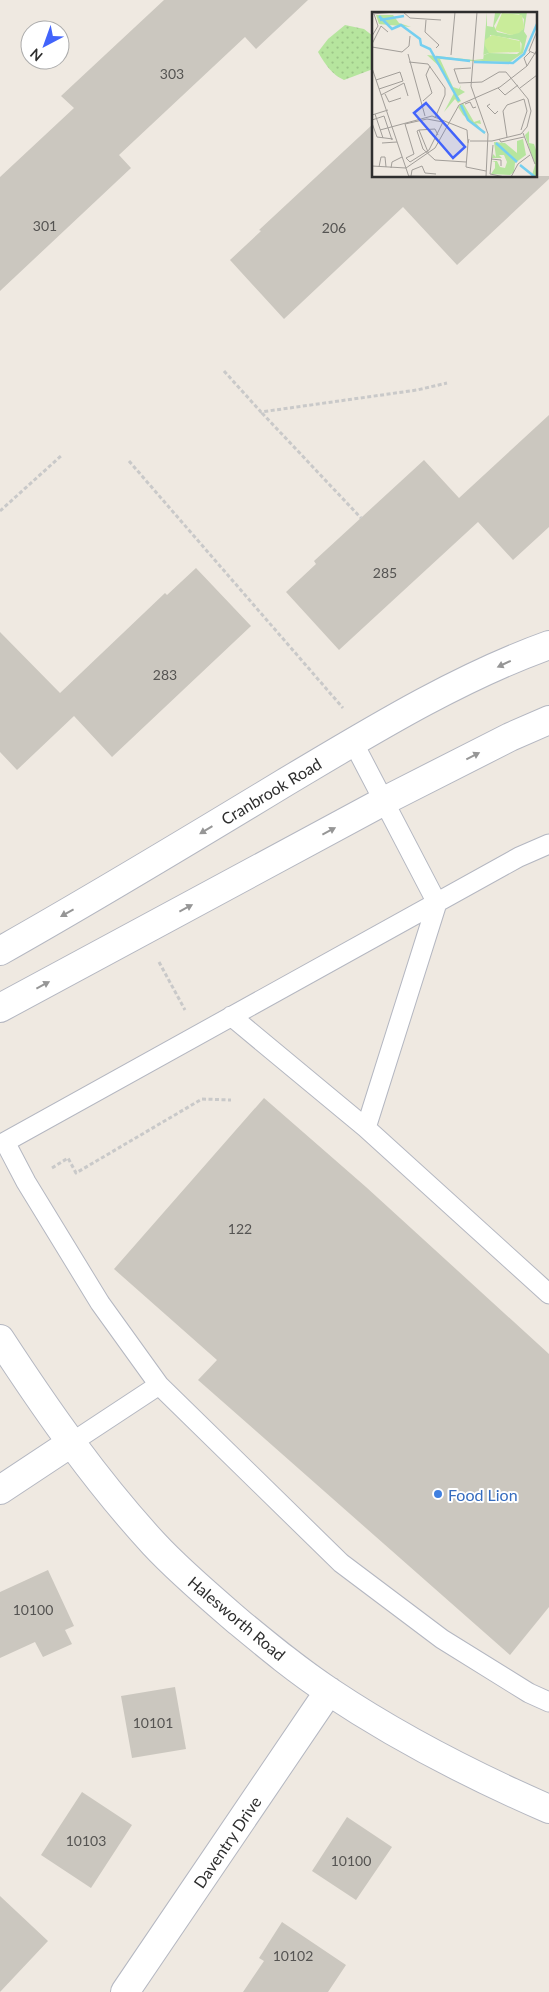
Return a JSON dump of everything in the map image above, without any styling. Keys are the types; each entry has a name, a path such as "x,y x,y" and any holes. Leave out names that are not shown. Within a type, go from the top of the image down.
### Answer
{"street":[{"name":"Cranbrook Road","path":"0,951 79,907 353,742 456,686 549,645"},
{"path":"0,1008 384,801 510,737 549,720"},
{"name":"Halesworth Road","path":"0,1339 71,1443 109,1493 154,1545 216,1603 328,1691 392,1731 447,1762 549,1809"},
{"path":"0,1490 71,1443"},
{"name":"Daventry Drive","path":"125,1992 328,1691"}],"lane":[{"path":"353,742 437,902 366,1128"},
{"path":"549,844 519,857 5,1142 26,1182 100,1303 159,1385 341,1563 442,1639 529,1693 549,1702"},
{"path":"231,1016 366,1128 549,1294"},
{"path":"71,1443 159,1385"}],"path":[{"path":"224,371 361,518"},
{"path":"261,412 417,390 447,383"},
{"path":"0,511 62,455"},
{"path":"129,461 343,708"},
{"path":"158,962 199,1035"},
{"path":"26,1182 68,1158 76,1173 202,1098 232,1100"}],"green space":[{"path":"345,25 364,29 372,35 372,69 344,80 340,78 326,65 318,52 328,39"}],"building":[{"path":"164,0 308,0 256,49 245,37 119,155 131,168 0,291 0,177 74,108 61,96"},
{"path":"372,125 372,178 536,178 536,176 549,176 549,179 457,265 403,207 284,319 230,260 261,231 259,230"},
{"path":"549,415 549,527 513,560 478,522 339,650 286,592 316,564 314,561 424,460 459,498"},
{"path":"196,568 251,626 112,757 74,716 17,770 0,752 0,632 60,693 165,593 167,595"},
{"name":"Food Lion","path":"264,1098 366,1187 549,1354 549,1607 510,1655 198,1380 217,1360 114,1269"},
{"path":"48,1570 74,1626 65,1630 72,1644 43,1657 35,1642 0,1658 0,1592"},
{"path":"175,1687 186,1749 132,1758 121,1696"},
{"path":"82,1792 132,1825 91,1888 41,1855"},
{"path":"347,1817 392,1847 356,1900 312,1871"},
{"path":"0,1896 48,1941 0,1992"},
{"path":"282,1922 346,1965 328,1992 243,1992 264,1961 259,1958"}],"place":[{"name":"Food Lion","path":"438,1494"}]}
